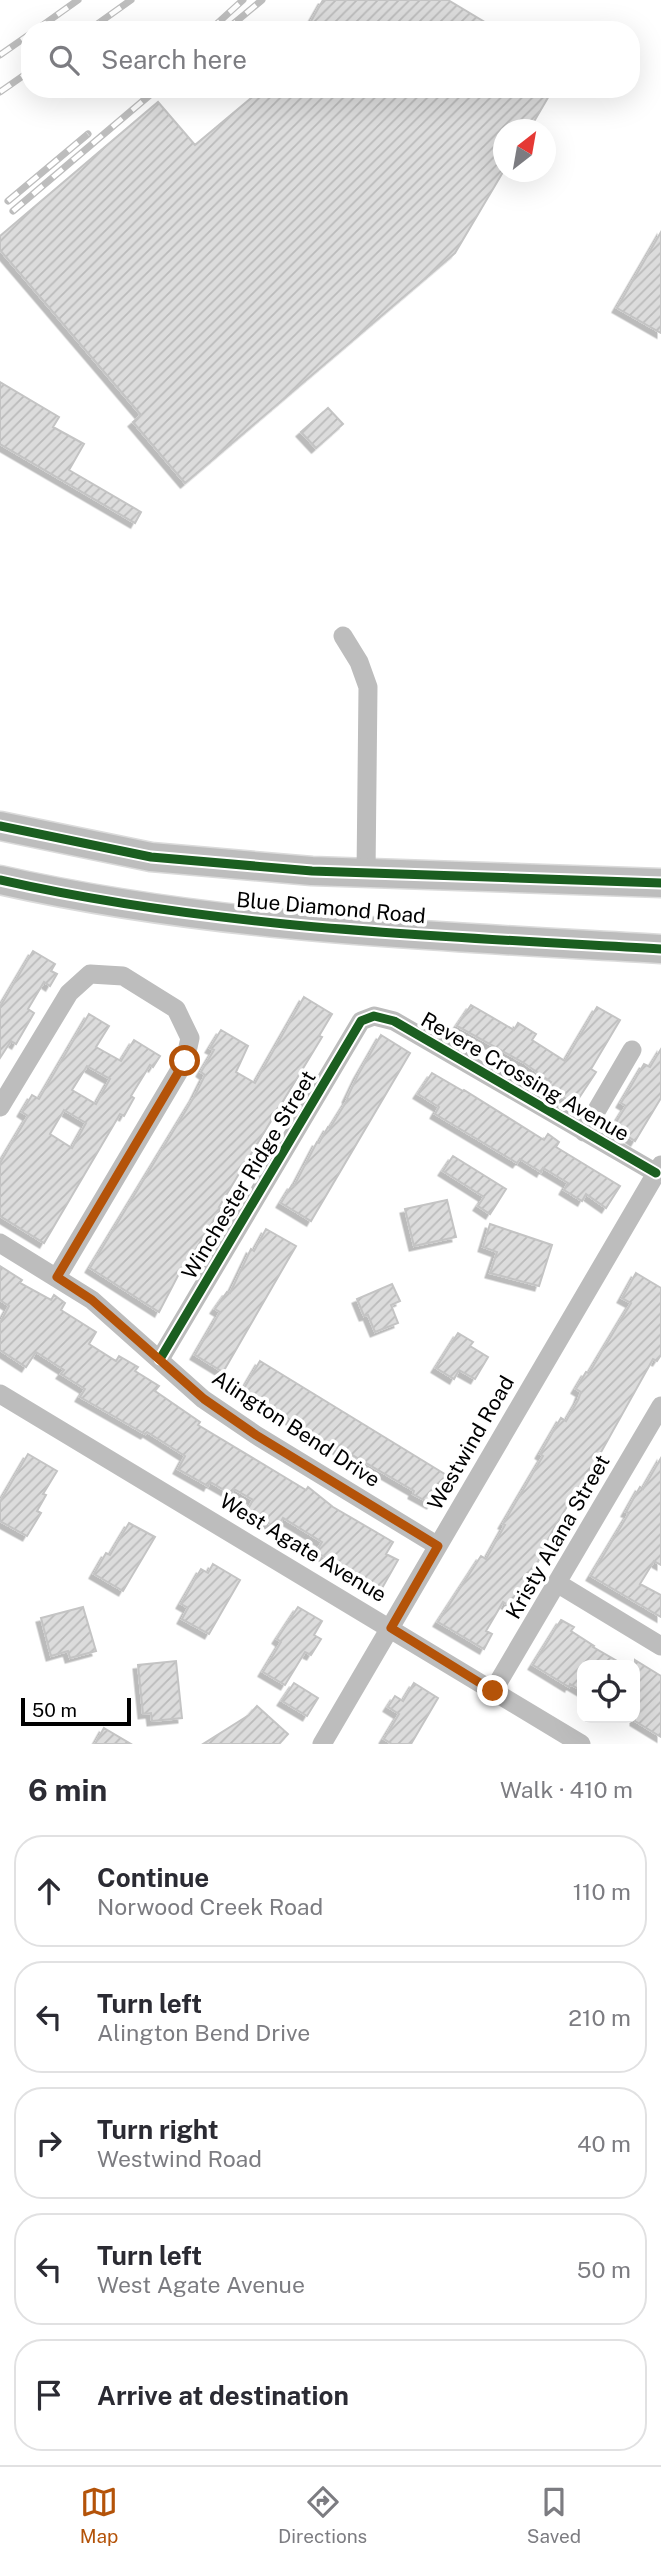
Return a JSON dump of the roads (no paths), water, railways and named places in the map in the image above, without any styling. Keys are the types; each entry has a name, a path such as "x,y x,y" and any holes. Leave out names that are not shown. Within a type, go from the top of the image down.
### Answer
{"highway":[{"name":"Blue Diamond Road","path":"0,825 151,858 366,874 661,883"},
{"name":"Blue Diamond Road","path":"0,880 42,890 163,910 341,929 661,949"}],"street":[{"path":"343,636 359,663 368,687 366,874"},
{"path":"0,1107 69,993 90,974 123,976 176,1009 190,1038 185,1061 57,1277"},
{"name":"Revere Crossing Avenue","path":"374,1016 394,1021 584,1132 659,1170"},
{"name":"Winchester Ridge Street","path":"160,1359 361,1021 374,1016"},
{"path":"584,1132 632,1050"},
{"name":"Westwind Road","path":"321,1744 659,1170"},
{"name":"Alington Bend Drive","path":"0,1243 92,1300 204,1399 256,1435 438,1546"},
{"name":"West Agate Avenue","path":"2,1404 40,1417 581,1744"},
{"name":"Kristy Alana Street","path":"493,1691 661,1406"},
{"path":"557,1583 661,1646"}],"railway":[{"path":"49,21 78,0"},
{"path":"102,21 131,0"},
{"path":"220,21 243,0"},
{"path":"237,21 262,0"},
{"path":"0,55 21,40"},
{"path":"0,92 21,77"},
{"path":"13,211 146,98"},
{"path":"8,201 88,134"}]}
